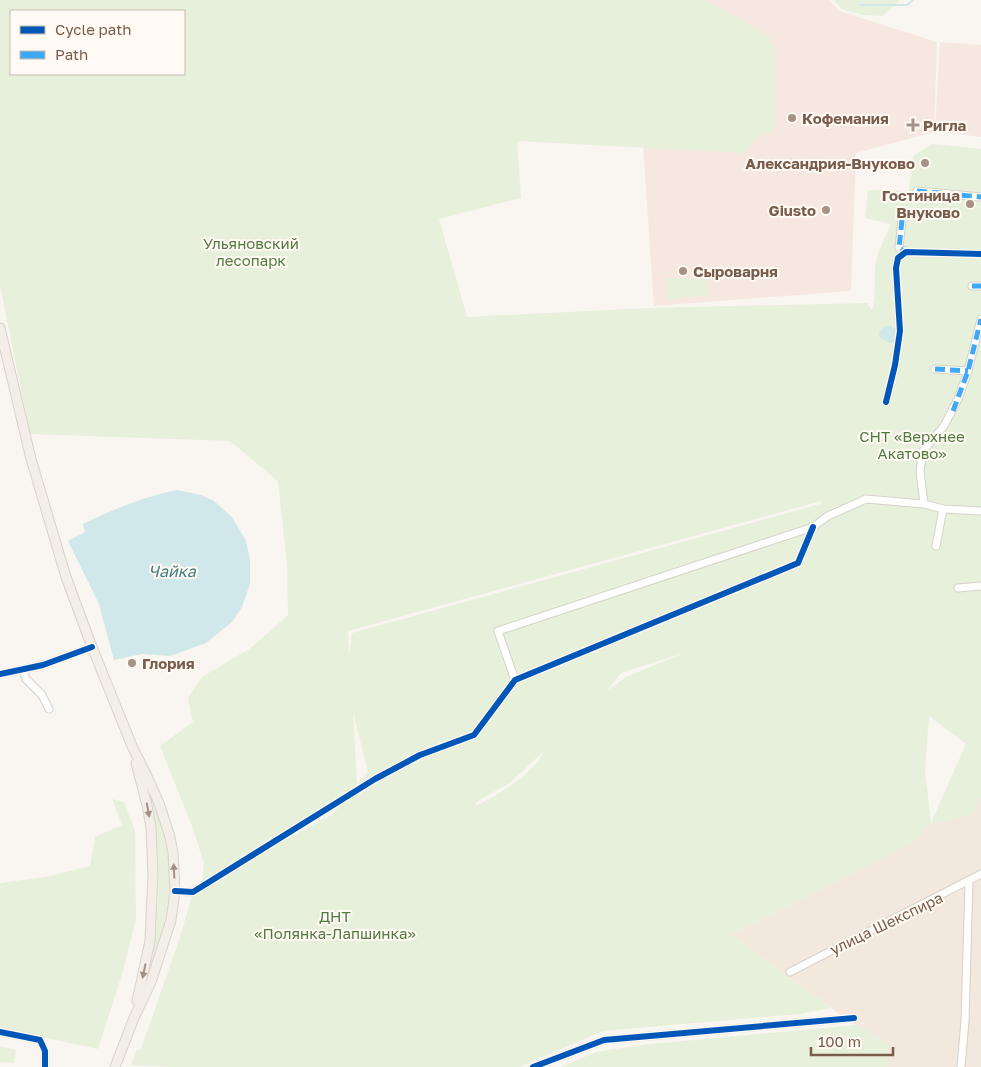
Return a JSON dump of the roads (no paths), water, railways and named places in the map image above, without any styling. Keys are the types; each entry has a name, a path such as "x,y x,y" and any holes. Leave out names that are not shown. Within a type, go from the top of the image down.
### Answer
{"main road":[{"path":"0,328 31,458 66,577 132,746 146,774 170,837 173,853 175,891 170,920 151,982 134,1018 116,1067"},
{"path":"132,746 147,805 153,849 150,942 134,1018"}],"street":[{"path":"916,191 981,196"},
{"path":"902,220 899,248 906,252 981,254"},
{"path":"886,402 895,365 900,331 896,268 898,258 906,252"},
{"path":"972,286 981,286"},
{"path":"924,504 920,471 923,451 944,426 952,411 968,371 981,319"},
{"path":"935,369 968,371"},
{"path":"515,680 498,631 813,527 828,516 866,499 924,504 943,509 981,511"},
{"path":"936,546 943,509"},
{"path":"175,891 193,892 375,779 420,754 474,735 515,680 798,563 813,527"},
{"path":"958,588 981,586"},
{"path":"0,674 43,665 92,647"},
{"path":"23,670 26,679 42,695 49,709"},
{"name":"улица Шекспира","path":"790,972 981,874"},
{"path":"961,1067 965,1021 969,881"},
{"path":"534,1067 604,1040 854,1018"},
{"path":"0,1032 40,1040 45,1051 45,1067"}],"water":[{"path":"886,326 891,326 897,330 897,341 890,343 880,338 880,331"},
{"name":"Чайка","path":"177,490 201,495 214,501 232,517 246,541 250,560 250,584 242,607 232,622 206,643 170,656 142,654 114,660 99,604 68,541 85,532 83,524 117,508"}],"waterway":[{"path":"861,5 907,5 913,0"}],"place":[{"name":"Кофемания","path":"792,118"},
{"name":"Ригла","path":"913,125"},
{"name":"Александрия-Внуково","path":"925,163"},
{"name":"Гостиница Внуково","path":"970,204"},
{"name":"Giusto","path":"826,210"},
{"name":"Сыроварня","path":"683,271"},
{"name":"Глория","path":"132,663"}],"park label":[{"name":"Ульяновский лесопарк","path":"251,252"},
{"name":"СНТ «Верхнее Акатово»","path":"912,444"},
{"name":"ДНТ «Полянка-Лапшинка»","path":"335,924"}]}
